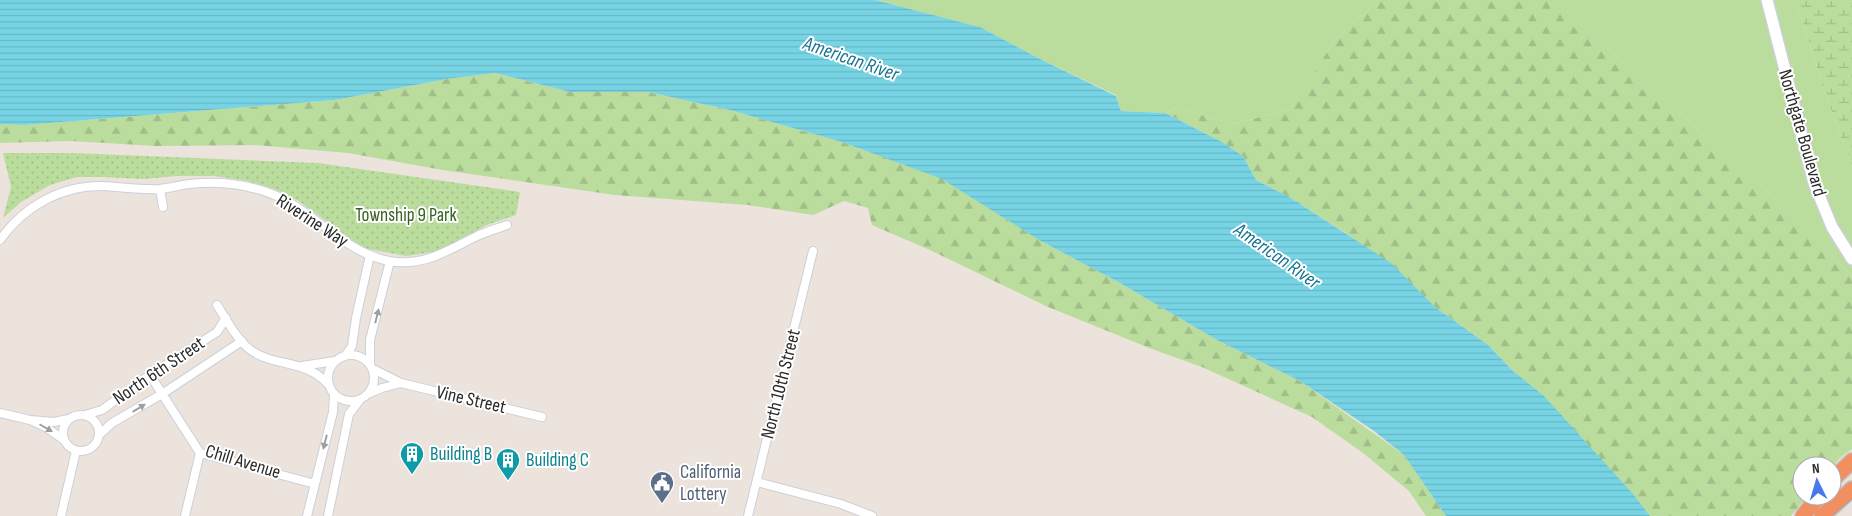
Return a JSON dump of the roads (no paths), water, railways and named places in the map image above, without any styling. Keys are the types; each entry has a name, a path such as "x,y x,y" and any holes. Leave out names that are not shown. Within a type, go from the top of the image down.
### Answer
{"highway":[{"path":"1842,470 1852,461"},
{"path":"1822,516 1852,490"},
{"path":"1803,516 1811,506"}],"main road":[{"name":"Northgate Boulevard","path":"1766,0 1814,183 1835,233 1852,259"}],"street":[{"name":"Riverine Way","path":"2,237 25,212 42,201 61,193 96,186 160,189 188,184 214,183 234,184 262,191 292,204 353,248 390,261 418,261 438,256 487,232 507,225"},
{"path":"160,189 163,207"},
{"name":"North 10th Street","path":"748,516 813,251"},
{"path":"345,356 352,346 356,318 370,255"},
{"path":"328,516 349,414 359,401 369,393 375,382 371,366 370,340 390,261"},
{"path":"217,305 251,351 266,357 302,366 322,378 341,400 359,401"},
{"name":"North 6th Street","path":"85,415 102,410 150,375 217,332 226,318"},
{"name":"North 6th Street","path":"99,435 112,423 162,394 242,341"},
{"path":"302,366 335,361 345,356 359,356 371,366"},
{"path":"328,384 328,372 335,361"},
{"name":"Vine Street","path":"371,366 401,383 542,416"},
{"name":"Chill Avenue","path":"150,375 200,453 315,484"},
{"name":"Vine Street","path":"369,393 401,383"},
{"path":"307,516 333,412 334,394"},
{"path":"0,413 30,420 54,422 85,415 94,420 99,430 99,435 94,446 88,450 76,451 71,449 64,440 47,428 30,420"},
{"path":"64,440 63,429 69,419"},
{"path":"61,516 76,451"},
{"path":"185,516 200,453"},
{"path":"757,482 827,500 872,516"}],"water":[{"name":"American River","path":"0,0 875,0 980,27 1116,96 1121,111 1165,113 1222,142 1243,156 1256,180 1291,198 1391,263 1435,307 1488,345 1514,372 1544,396 1634,495 1650,516 1446,516 1404,455 1374,431 1300,381 1217,340 1120,283 1039,240 942,179 842,142 730,110 648,92 570,92 495,73 447,79 335,100 24,125 0,124"}],"tram line":[{"path":"1832,516 1852,499"}],"place":[{"name":"Building B","path":"412,475"},
{"name":"Building C","path":"508,481"},
{"name":"California Lottery","path":"662,504"}],"park label":[{"name":"Township 9 Park","path":"406,215"}]}
